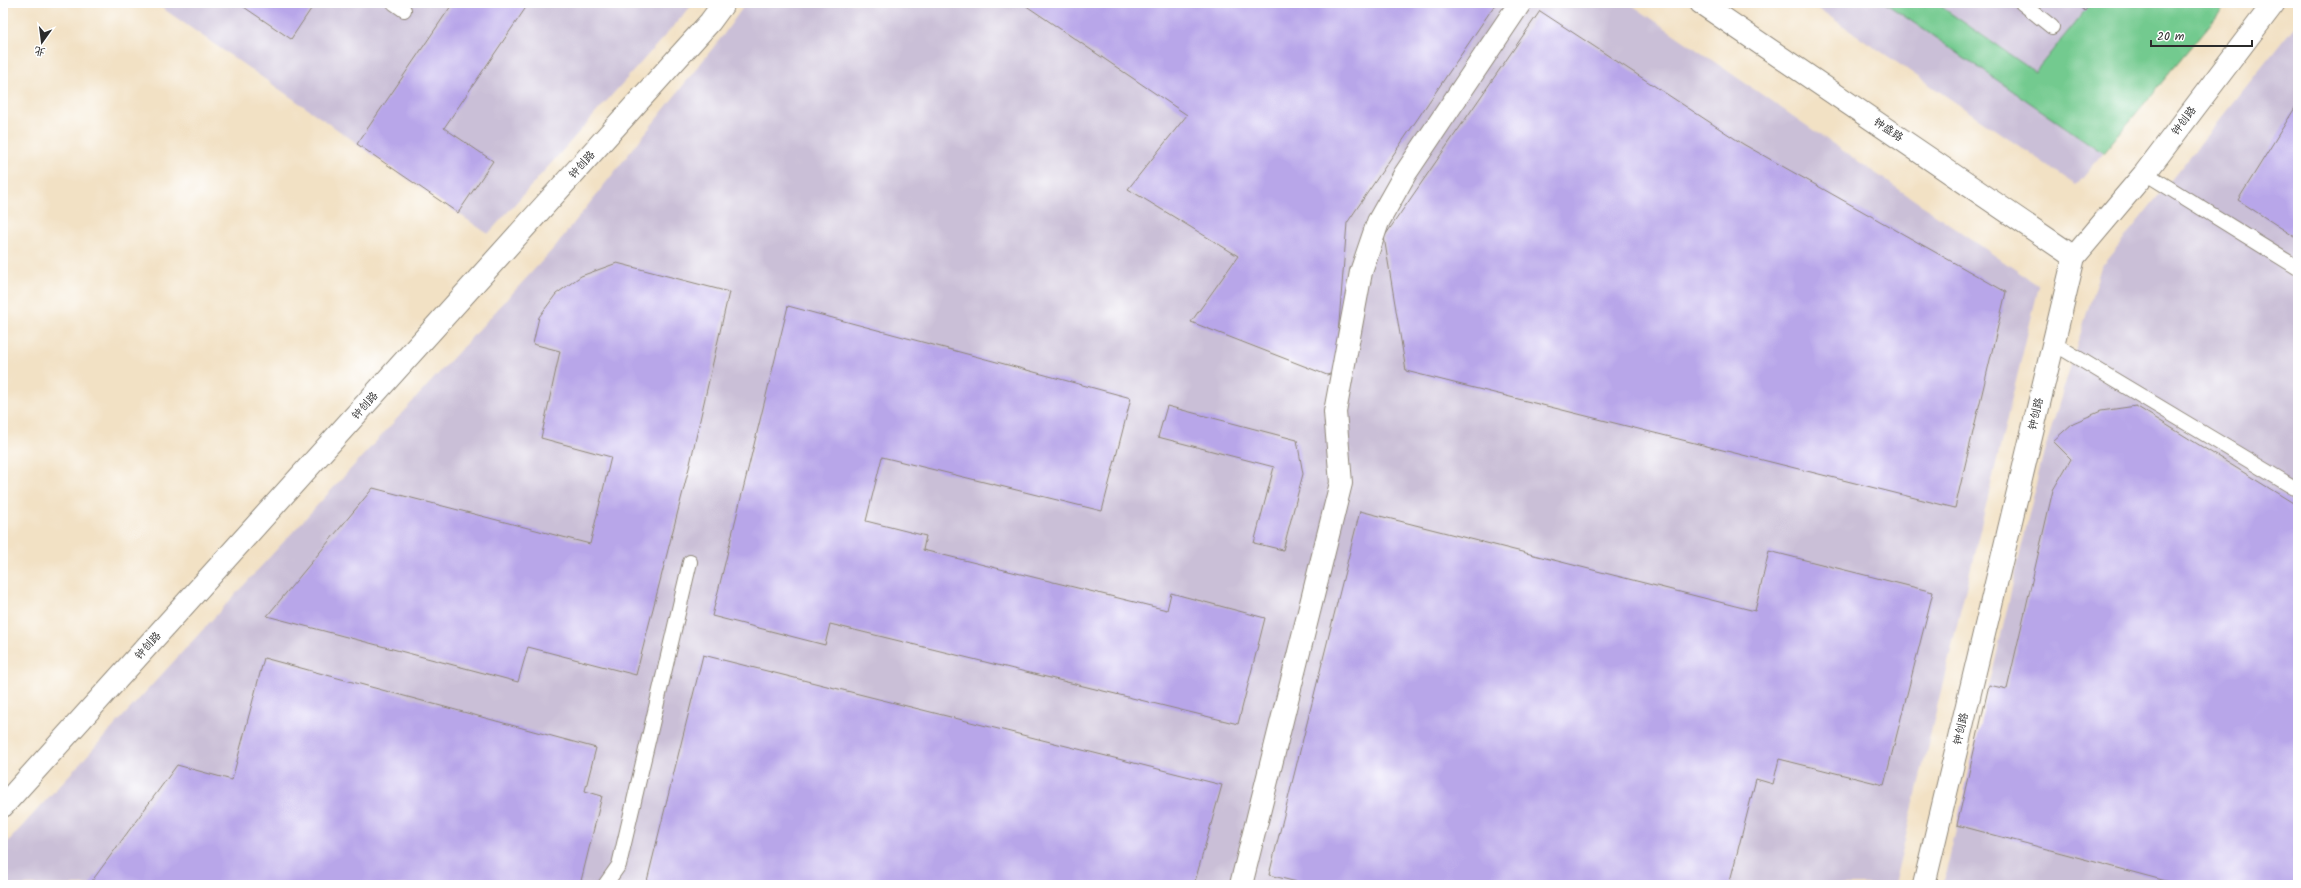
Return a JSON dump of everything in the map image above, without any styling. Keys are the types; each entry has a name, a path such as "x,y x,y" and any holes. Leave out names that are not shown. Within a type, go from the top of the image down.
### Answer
{"street":[{"name":"钟创路","path":"3,806 589,158 710,22 724,3"},
{"path":"1241,885 1341,483 1335,412 1361,272 1378,222 1405,174 1520,3"},
{"name":"钟创路","path":"1924,885 2074,257 2145,173 2274,3"},
{"name":"钟盛路","path":"1704,4 2074,257"}],"lane":[{"path":"2022,3 2052,26"},
{"path":"2145,173 2298,268"},
{"path":"2053,343 2298,490"},
{"path":"605,885 619,865 690,562"}],"shaded area":[{"path":"155,3 694,3 488,234"},
{"path":"746,3 1629,3 2039,286 1894,885 3,885 3,847 554,248 724,34"},
{"path":"1810,3 2228,3 2076,185"},
{"path":"2298,22 2298,885 1943,885 2042,459 2101,267"}],"green space":[{"path":"1885,3 1939,3 1943,8 2035,72 2091,3 2228,3 2103,153"}],"building":[{"path":"238,3 315,3 291,39"},
{"path":"453,3 529,3 444,128 493,161 458,213 357,144"},
{"path":"1022,3 1496,3 1347,223 1335,372 1327,375 1191,322 1238,256 1128,189 1187,115"},
{"path":"2076,3 2091,3 2085,11"},
{"path":"1540,11 1743,144 2006,292 1955,508 1406,371 1384,237"},
{"path":"2298,103 2298,239 2238,200"},
{"path":"617,263 729,292 690,464 636,675 528,647 518,682 267,616 373,488 590,544 611,457 541,438 560,351 533,344 539,317 556,294 581,276"},
{"path":"788,306 1131,398 1102,511 882,457 866,521 926,536 923,550 1167,610 1171,593 1265,618 1238,724 830,624 825,645 712,616"},
{"path":"1167,406 1297,440 1303,474 1283,550 1254,543 1274,467 1158,437"},
{"path":"2136,406 2298,506 2298,885 2181,885 1957,825 1989,685 2007,689 2053,490 2071,459 2053,441 2073,423 2101,411"},
{"path":"1360,511 1755,611 1769,551 1933,592 1884,785 1779,759 1773,784 1756,779 1729,885 1309,885 1269,875"},
{"path":"703,655 1222,785 1194,885 646,885"},
{"path":"264,658 596,748 585,791 602,796 580,885 89,885 177,765 232,780"}]}
